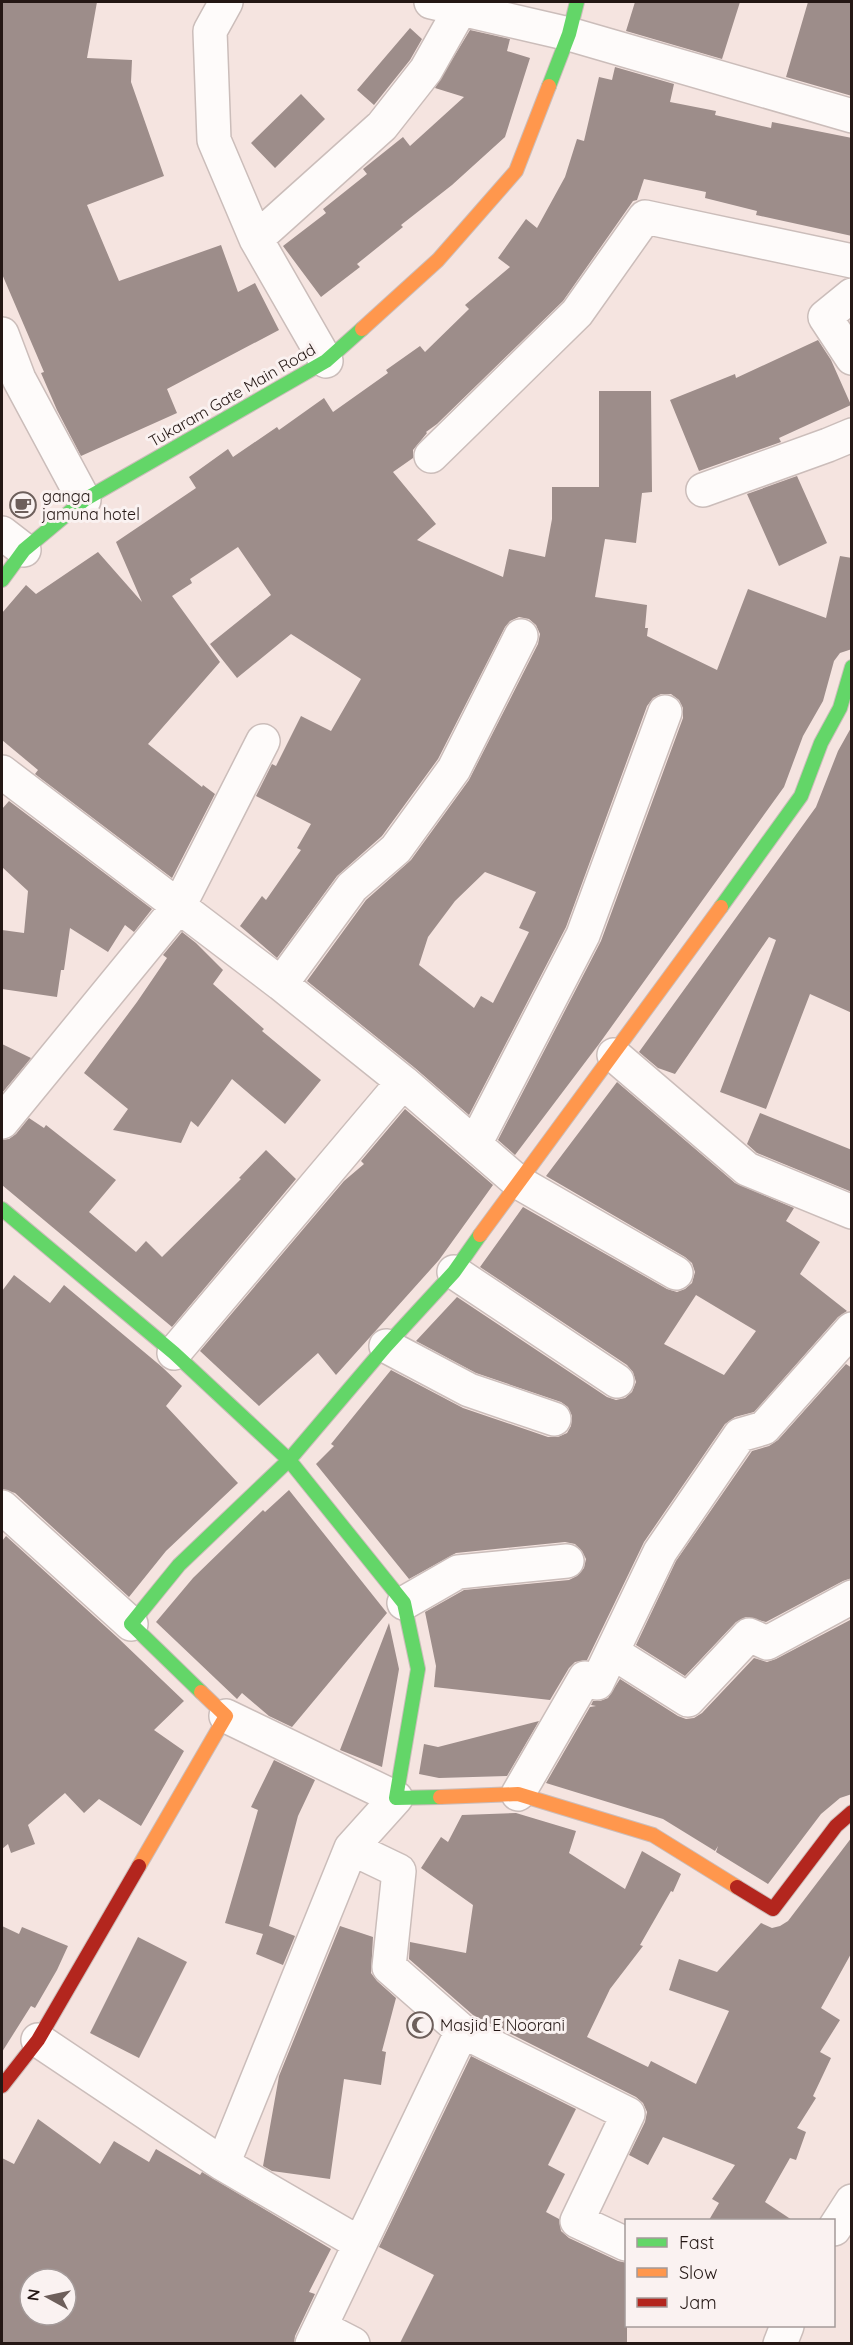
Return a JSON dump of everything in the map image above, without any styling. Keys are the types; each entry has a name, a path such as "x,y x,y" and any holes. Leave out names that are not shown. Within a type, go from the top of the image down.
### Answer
{"street":[{"path":"226,2 210,31 214,140 256,239 326,361"},
{"name":"Tukaram Gate Main Road","path":"2,580 13,541 326,361 438,260 516,171 569,34 577,2"},
{"path":"256,239 382,126 426,70 446,5 569,34 852,116"},
{"path":"431,456 576,313 645,217 852,261"},
{"path":"852,295 825,317 852,358"},
{"path":"2,334 19,379 84,500"},
{"path":"703,490 828,446 852,435"},
{"path":"281,984 352,887 396,849 454,770 521,636"},
{"path":"131,1624 179,1565 289,1460 386,1346 454,1272 801,796 821,743 840,708 852,667"},
{"path":"475,1144 583,935 665,712"},
{"path":"2,1122 179,906 263,741"},
{"path":"2,772 281,984 404,1082 518,1182 675,1273"},
{"path":"614,1055 747,1169 852,1212"},
{"path":"174,1353 404,1082"},
{"path":"2,1209 174,1353 289,1460 404,1603 418,1669 396,1798 351,1848 224,2164"},
{"path":"454,1272 617,1382"},
{"path":"518,1794 585,1678 597,1683 660,1552 740,1435 764,1428 852,1329"},
{"path":"386,1346 469,1390 554,1419"},
{"path":"2,1507 131,1624 226,1716 396,1798 518,1794 653,1835 772,1909 836,1826 852,1812"},
{"path":"404,1603 458,1572 567,1561"},
{"path":"612,1652 688,1700 749,1635 767,1643 852,1597"},
{"path":"2,2086 38,2040 226,1716"},
{"path":"351,1848 399,1871 389,1967 462,2031 628,2114 577,2221 625,2243"},
{"path":"353,2343 316,2335 462,2031"},
{"path":"38,2040 224,2164 359,2243"},
{"path":"835,2227 852,2201"},
{"path":"780,2343 786,2327"}],"building":[{"path":"2,2 97,2 87,58 132,60 131,82 164,176 87,205 119,281 221,245 238,292 255,283 279,330 167,389 177,413 81,456 57,410 41,373 44,372 2,274"},
{"path":"635,2 740,2 722,59 626,31"},
{"path":"808,2 852,2 852,96 786,77"},
{"path":"410,28 422,39 410,60 374,105 357,90"},
{"path":"470,30 510,39 507,51 530,58 505,137 452,185 401,225 403,227 357,264 360,267 321,297 283,246 326,213 323,209 367,174 363,169 403,137 410,146 464,97 435,88"},
{"path":"615,67 674,84 670,102 716,111 715,115 771,128 772,122 852,138 852,236 756,215 757,211 705,198 706,192 644,179 637,200 633,201 563,301 437,424 426,432 413,450 413,458 393,472 436,524 417,540 503,577 509,549 545,557 552,519 552,487 599,487 599,391 651,391 652,492 642,493 636,543 605,539 595,597 647,605 645,628 648,628 647,636 717,670 748,589 826,618 840,556 852,558 852,649 840,653 834,661 823,701 803,736 784,787 599,1044 515,1155 498,1140 601,941 683,718 683,708 679,700 671,694 661,694 653,698 647,706 566,927 469,1115 307,981 366,900 411,860 469,780 538,644 540,634 536,625 529,619 519,617 510,621 505,627 438,759 382,836 337,876 277,958 240,926 262,896 266,900 301,850 297,848 311,824 256,796 272,764 276,766 301,716 331,731 361,679 291,634 237,678 210,644 271,595 238,547 190,579 192,583 172,596 220,662 148,744 202,787 203,785 215,794 172,878 35,774 38,770 2,740 2,613 26,585 36,594 98,552 142,602 116,542 196,488 189,477 228,449 233,457 277,427 279,430 324,398 333,412 388,373 386,370 420,346 425,352 469,309 465,305 510,267 498,258 526,219 537,228 565,177 577,139 584,141 599,77 612,80","holes":["485,872 536,892 519,928 529,932 493,1003 481,996 474,1008 419,965 428,937 455,901"]},
{"path":"301,94 325,119 275,168 251,143"},
{"path":"818,340 831,360 851,405 779,438 781,442 699,471 670,400 735,374 736,378"},
{"path":"797,476 827,543 779,566 747,494"},
{"path":"852,726 852,1013 810,994 766,1109 720,1092 776,940 769,937 675,1074 658,1068 639,1052 816,807 838,751"},
{"path":"9,801 152,909 134,932 125,925 108,952 70,928 64,970 61,970 57,997 2,989 2,930 24,933 28,891 2,867 2,809"},
{"path":"182,932 223,970 213,984 264,1029 262,1031 321,1080 285,1124 232,1079 198,1127 191,1121 181,1143 113,1130 128,1109 84,1073 137,1002 167,958 163,955"},
{"path":"2,1044 31,1058 2,1093"},
{"path":"617,1082 735,1183 794,1208 786,1221 820,1242 800,1274 847,1311 838,1317 754,1412 735,1417 725,1424 644,1542 587,1660 575,1662 569,1668 550,1700 434,1687 436,1666 425,1612 464,1590 569,1580 577,1576 584,1568 586,1559 582,1551 575,1544 565,1542 456,1553 409,1579 316,1464 334,1446 331,1444 391,1370 463,1408 548,1437 558,1437 567,1433 571,1426 572,1416 568,1407 561,1402 476,1373 416,1341 457,1297 607,1397 616,1400 625,1398 632,1392 636,1382 633,1372 627,1365 480,1267 523,1207 667,1289 677,1292 692,1283 695,1272 692,1263 546,1176","holes":["696,1295 756,1331 724,1375 664,1344"]},
{"path":"405,1109 493,1185 439,1260 336,1375 318,1353 259,1406 200,1351 344,1181 364,1164 361,1161"},
{"path":"760,1113 852,1150 852,1192 757,1153 747,1144"},
{"path":"29,1118 44,1128 46,1125 116,1180 89,1212 136,1252 146,1241 162,1257 241,1179 239,1178 266,1150 296,1179 172,1327 2,1185 2,1140 9,1139 16,1134"},
{"path":"14,1275 50,1303 64,1285 162,1367 182,1386 166,1406 238,1483 166,1551 129,1597 15,1493 2,1489 2,1291"},
{"path":"846,1364 852,1368 852,1578 766,1622 746,1617 736,1622 685,1676 636,1645 676,1561 752,1451 769,1446 778,1440"},
{"path":"289,1490 387,1613 292,1727 269,1716 242,1693 237,1699 156,1622 193,1578 263,1510 265,1512"},
{"path":"6,1536 184,1701 154,1730 184,1751 141,1826 99,1799 84,1813 65,1793 28,1825 35,1844 11,1853 8,1844 2,1849 2,1541"},
{"path":"852,1619 852,1794 840,1798 821,1814 768,1884 716,1852 718,1846 715,1851 663,1819 546,1783 590,1707 596,1706 591,1705 593,1701 608,1698 620,1679 678,1716 686,1719 694,1718 702,1713 754,1658 767,1662 776,1659"},
{"path":"389,1623 399,1669 382,1767 340,1750"},
{"path":"539,1721 507,1776 439,1778 419,1774 424,1744 438,1747"},
{"path":"274,1760 315,1780 298,1816 269,1926 295,1936 283,1965 256,1954 263,1934 225,1923 258,1810 251,1807"},
{"path":"516,1813 576,1831 569,1853 625,1889 642,1851 681,1874 673,1892 671,1891 640,1945 643,1946 610,1989 587,2037 648,2067 651,2061 696,2084 729,2011 669,1990 679,1959 717,1972 761,1923 772,1928 788,1921 852,1837 852,1952 821,2008 840,2020 820,2052 831,2058 813,2096 816,2098 797,2128 806,2132 796,2160 790,2158 765,2202 790,2219 710,2219 719,2203 712,2199 735,2165 663,2137 648,2165 629,2155 645,2122 647,2112 643,2103 636,2097 473,2015 409,1959 410,1942 466,1953 473,1905 421,1868 441,1837 448,1842 462,1815"},
{"path":"2,1926 19,1934 22,1927 68,1946 35,2008 31,2006 2,2052"},
{"path":"340,1926 373,1937 371,1973 396,1998 382,2051 386,2052 381,2085 344,2079 330,2179 272,2171 263,2166 279,2076"},
{"path":"138,1937 187,1962 139,2058 90,2033"},
{"path":"471,2056 576,2109 548,2165 565,2174 546,2212 559,2219 561,2231 569,2238 625,2263 627,2343 400,2343 434,2275 379,2247"},
{"path":"38,2119 100,2164 114,2141 149,2162 156,2149 200,2175 202,2172 331,2249 309,2292 315,2294 295,2336 294,2343 2,2343 2,2158 14,2164"}],"traffic: fast":[{"path":"549,86 569,34 577,2"},
{"path":"2,580 24,550 84,500 326,361 362,329"},
{"path":"721,907 801,796 821,743 840,708 852,667"},
{"path":"2,1209 174,1353 289,1460 404,1603 418,1669 396,1798 440,1797"},
{"path":"201,1692 131,1624 179,1565 289,1460 386,1346 454,1272 480,1235"}],"traffic: slow":[{"path":"362,329 438,260 516,171 549,86"},
{"path":"480,1235 721,907"},
{"path":"139,1866 226,1716 201,1692"},
{"path":"440,1797 518,1794 653,1835 737,1887"}],"traffic: jam":[{"path":"737,1887 773,1909 836,1826 852,1812"},
{"path":"2,2086 38,2040 139,1866"}],"place":[{"name":"ganga jamuna hotel","path":"23,505"},
{"name":"Masjid E Noorani","path":"420,2025"}]}
